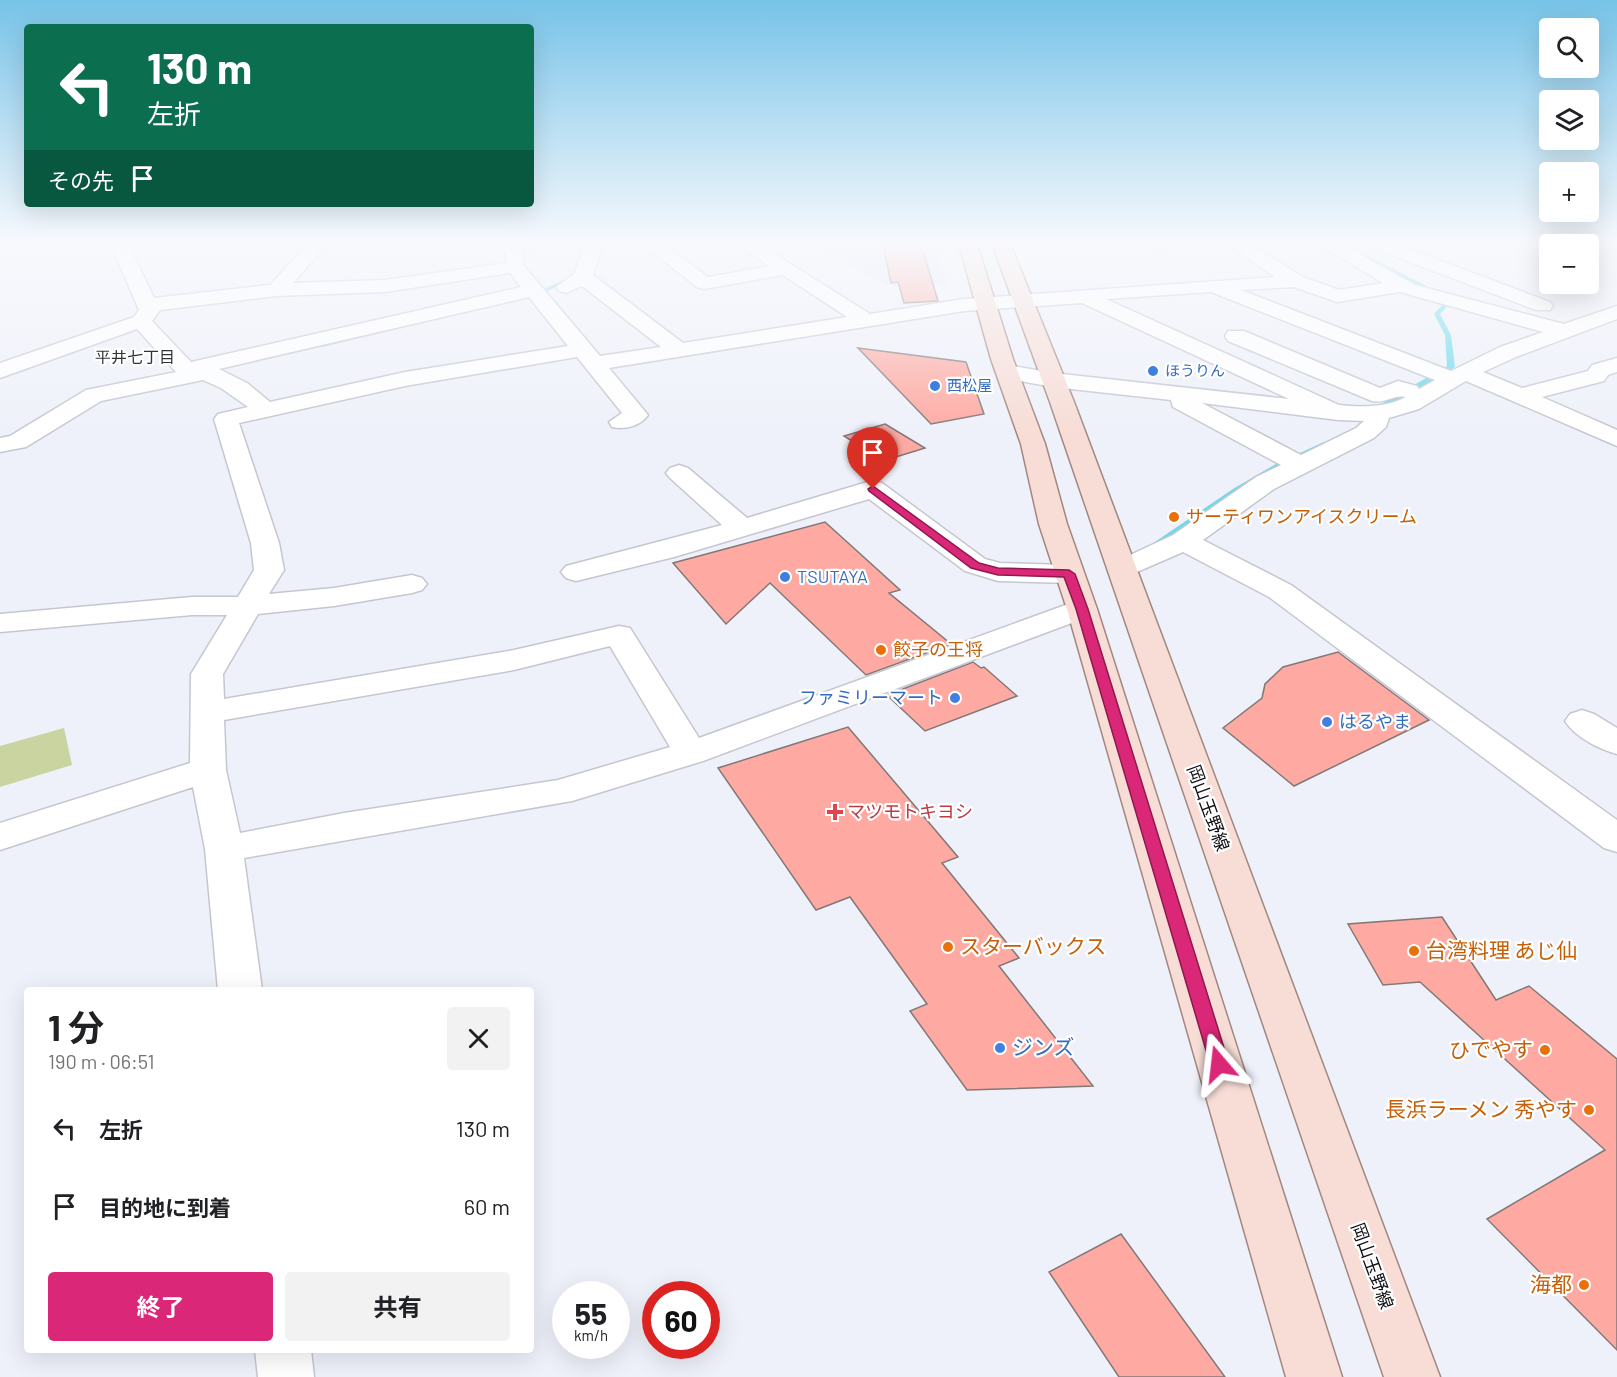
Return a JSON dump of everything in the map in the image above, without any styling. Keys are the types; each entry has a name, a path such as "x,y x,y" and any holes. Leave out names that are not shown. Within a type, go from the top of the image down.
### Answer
{"main road":[{"path":"986,305 1033,444 1053,524 1082,609 1314,1377"},
{"name":"岡山玉野線","path":"1023,305 1122,569 1412,1377"}],"street":[{"path":"141,305 144,313 198,371 246,392 265,410"},
{"path":"0,371 144,313 188,305"},
{"path":"0,446 17,442 94,395 488,305"},
{"path":"547,305 636,415 621,422"},
{"path":"620,305 679,350"},
{"path":"843,305 867,321"},
{"path":"240,987 224,849 208,770 207,674 245,606 269,570 264,543 226,419 405,379 587,357 679,350 962,305"},
{"path":"1103,305 1338,413"},
{"path":"1264,305 1452,375 1520,396 1617,439"},
{"path":"1465,305 1564,331"},
{"path":"1540,305 1587,323"},
{"path":"1236,336 1380,396 1398,388 1414,393 1508,352 1617,312"},
{"path":"1520,396 1596,376 1600,370 1617,365"},
{"path":"1007,372 1053,380 1338,413 1377,413 1412,404 1414,393"},
{"path":"1163,393 1294,461"},
{"path":"1122,569 1183,541 1294,461 1365,433 1377,422 1377,413"},
{"path":"679,472 742,528"},
{"path":"576,572 664,551 873,489 975,566 998,572 1069,574"},
{"path":"1183,541 1280,591 1617,839"},
{"path":"0,623 192,606 245,606 334,597 412,584"},
{"path":"224,849 344,826 559,792 691,753 1082,609"},
{"path":"208,712 513,660 619,635 691,753"},
{"path":"1582,721 1617,743"},
{"path":"0,837 208,770"},
{"path":"283,1353 286,1377"}],"green space":[{"path":"64,728 72,765 0,787 0,746"}],"building":[{"name":"西松屋","path":"858,348 966,362 984,414 931,424"},
{"path":"885,424 925,448 883,461 844,436"},
{"name":"TSUTAYA","path":"825,522 900,590 889,593 951,644 866,675 770,583 726,624 673,563"},
{"name":"はるやま","path":"1338,652 1429,720 1294,786 1223,728 1262,698 1265,684 1283,667"},
{"name":"ファミリーマート","path":"973,662 981,668 984,667 1017,696 925,731 887,695"},
{"path":"848,727 958,857 942,863 1019,958 999,966 1093,1086 967,1090 910,1011 927,1004 850,897 816,910 718,768"},
{"path":"1442,917 1496,1000 1529,986 1617,1059 1617,1350 1487,1219 1605,1150 1420,982 1383,985 1348,924"},
{"path":"1121,1234 1225,1377 1119,1377 1049,1272"}],"waterway":[{"path":"1384,406 1451,367 1448,335 1437,314 1446,305"},
{"path":"322,345 365,335"},
{"path":"1151,548 1257,478 1302,454 1327,444"}],"place":[{"name":"ほうりん","path":"1153,371"},
{"name":"西松屋","path":"935,386"},
{"name":"サーティワンアイスクリーム","path":"1174,517"},
{"name":"TSUTAYA","path":"785,577"},
{"name":"餃子の王将","path":"881,650"},
{"name":"ファミリーマート","path":"955,698"},
{"name":"はるやま","path":"1327,722"},
{"name":"マツモトキヨシ","path":"835,812"},
{"name":"スターバックス","path":"948,947"},
{"name":"台湾料理 あじ仙","path":"1414,951"},
{"name":"ジンズ","path":"1000,1048"},
{"name":"ひでやす","path":"1545,1050"},
{"name":"長浜ラーメン 秀やす","path":"1589,1110"},
{"name":"海都","path":"1584,1285"}],"district":[{"name":"平井七丁目","path":"135,357"}],"route":[{"path":"873,489 975,566 998,572 1069,574 1082,609 1219,1064"}]}
